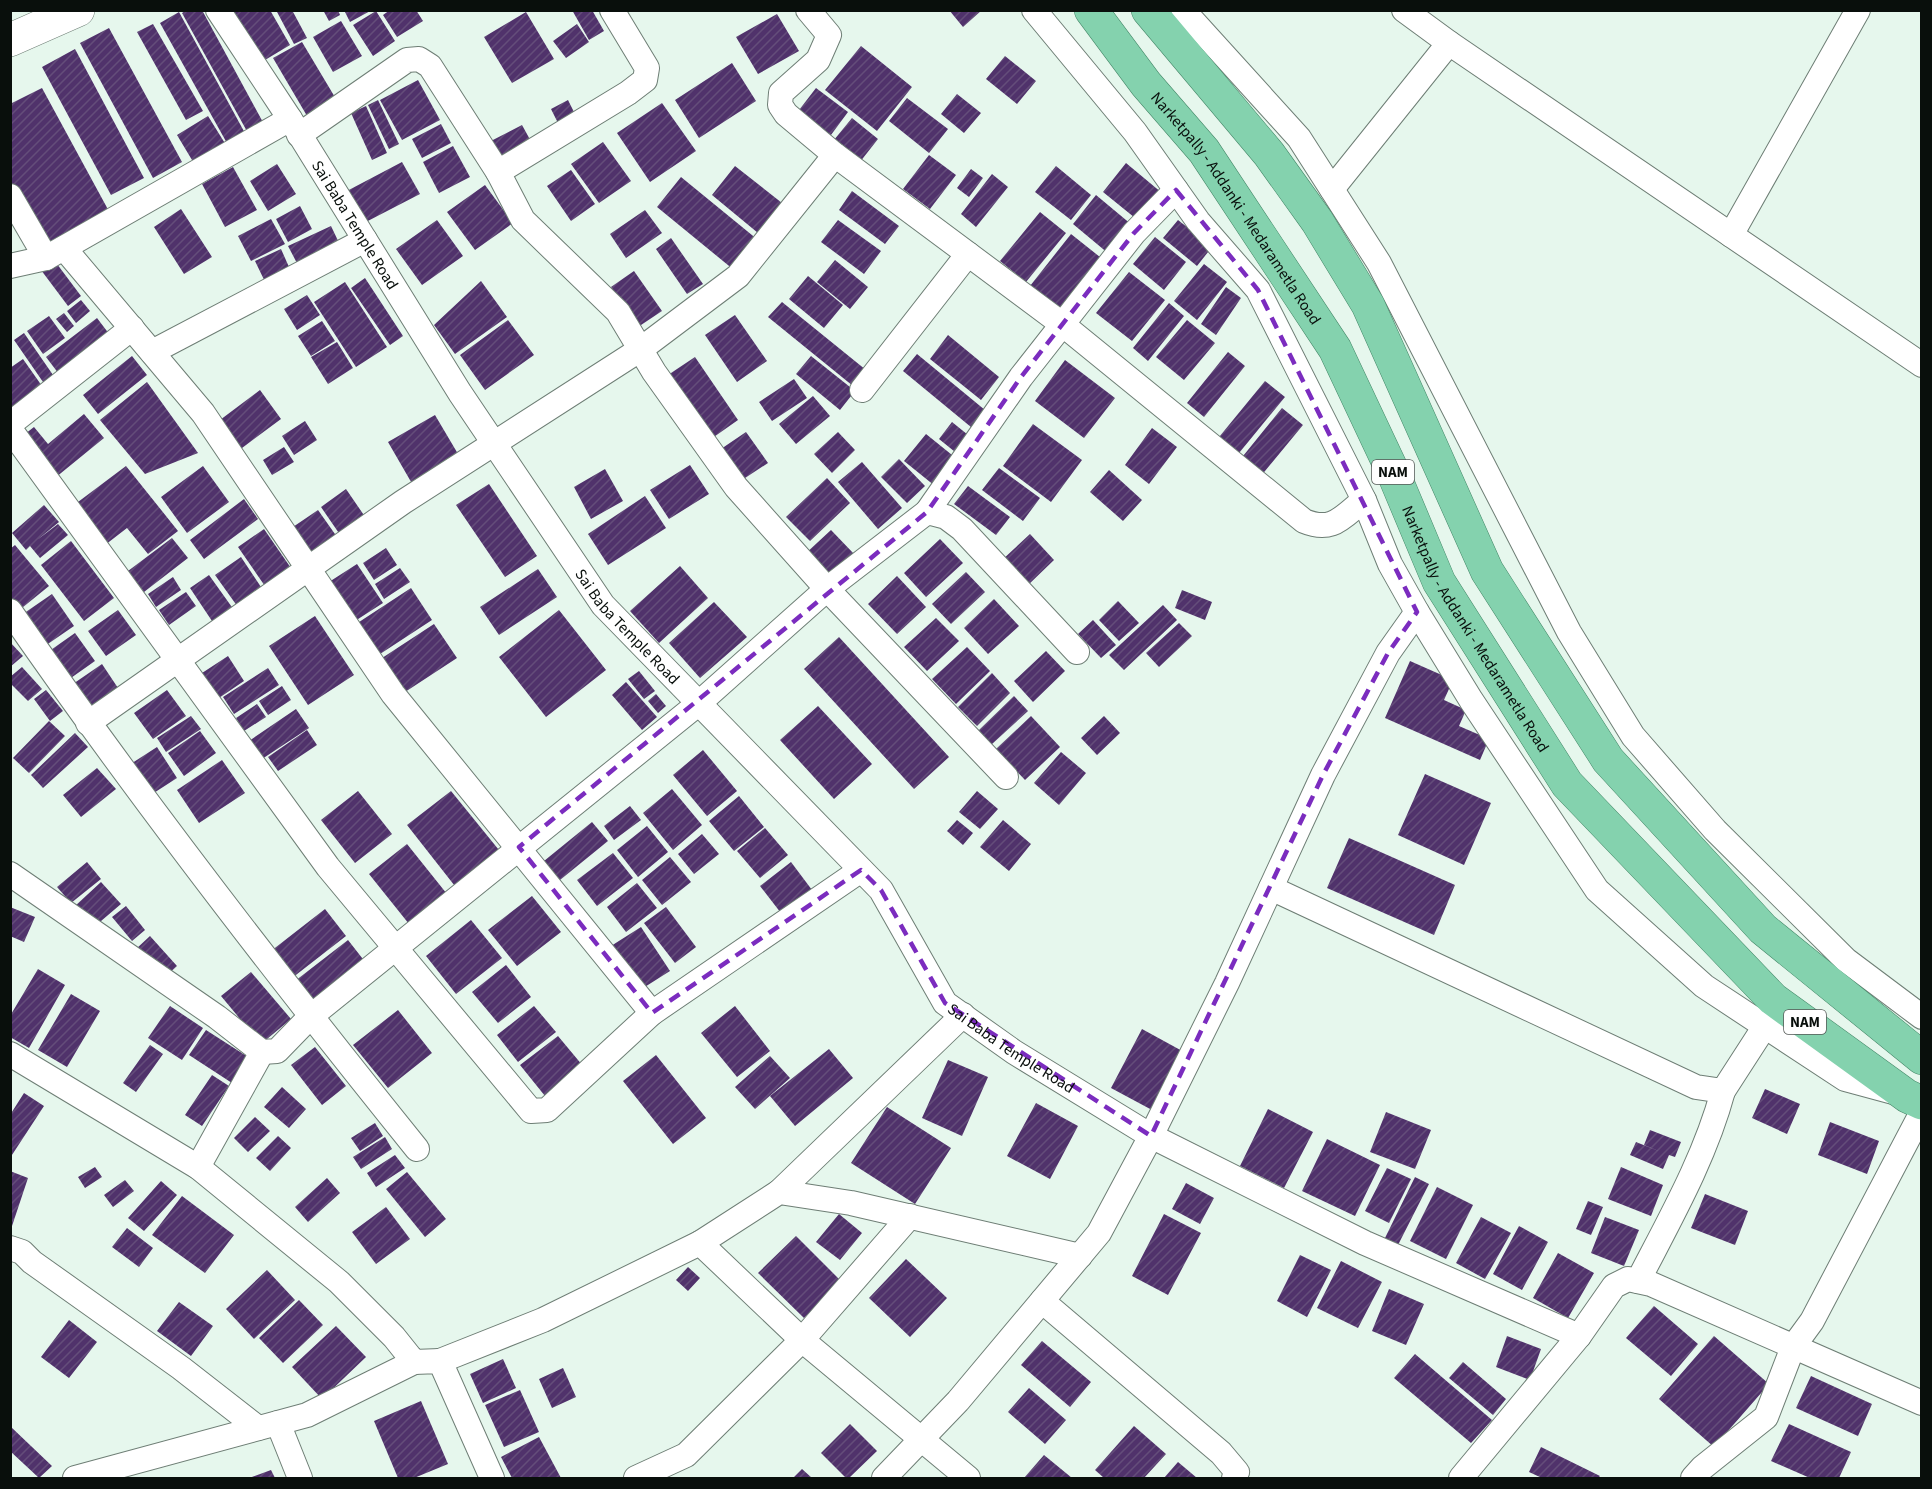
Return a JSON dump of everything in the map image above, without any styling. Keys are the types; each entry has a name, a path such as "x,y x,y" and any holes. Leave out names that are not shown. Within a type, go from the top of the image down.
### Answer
{"highway":[{"name":"Narketpally - Addanki - Medarametla Road","path":"1090,10 1146,84 1204,151 1335,349 1392,470 1440,582 1567,784 1773,999 1917,1103"},
{"name":"NAM","path":"1148,10 1269,154 1317,221 1368,305 1487,571 1608,760 1763,928 1922,1058"}],"main road":[{"path":"10,40 78,10"}],"street":[{"name":"Sai Baba Temple Road","path":"218,10 494,443 603,605 882,890 945,1003 1014,1052 1151,1136 1365,1244 1579,1336"},
{"path":"498,172 628,93 645,80 647,68 612,10"},
{"path":"808,10 829,35 818,60 781,93 780,105 786,114 835,155 1062,324 1304,520 1318,526 1333,524 1364,500"},
{"path":"1034,10 1135,132 1198,220 1258,290 1364,500 1390,564 1417,612 1471,700 1597,890 1704,986 1845,1079 1917,1103 1812,1321 1793,1347 1766,1417 1702,1468 1693,1479"},
{"path":"1183,10 1299,138 1379,263 1569,632 1633,736 1715,830 1846,960 1922,1017"},
{"path":"1404,10 1922,365"},
{"path":"1731,235 1858,10"},
{"path":"1332,189 1449,43"},
{"path":"10,266 55,253 294,127 406,60 419,59 430,66 498,172 523,220 618,312 736,487 827,589 1006,777"},
{"path":"88,723 403,502 641,349 738,276 835,155"},
{"path":"10,874 217,1017 261,1052 277,1051 310,1017 397,950 519,847 698,704 827,589 927,512 1021,377 1134,232 1176,190"},
{"path":"10,196 55,253 132,328 203,413 393,694 652,1013"},
{"path":"152,352 364,240"},
{"path":"862,390 968,254"},
{"path":"10,424 132,328"},
{"path":"10,429 328,867 531,1111 547,1110 652,1013 861,870"},
{"path":"927,512 946,517 962,529 1077,652"},
{"path":"10,610 88,723 310,1017 417,1149"},
{"path":"884,1479 958,1401 1100,1233 1151,1136 1323,775 1388,653 1417,612"},
{"path":"1271,888 1696,1087 1723,1090"},
{"path":"75,1479 307,1415 414,1362 440,1361 543,1320 700,1243 779,1192 963,1015"},
{"path":"1638,1281 1678,1205 1712,1129 1723,1090 1765,1026"},
{"path":"198,1167 261,1052"},
{"path":"10,1054 198,1167 339,1282 394,1337 414,1362"},
{"path":"779,1192 851,1203 1080,1256"},
{"path":"636,1479 686,1455 802,1340 910,1216"},
{"path":"700,1243 802,1340 968,1479"},
{"path":"10,1248 22,1252 181,1368 268,1426 300,1479"},
{"path":"1461,1479 1579,1336 1614,1286 1628,1279 1651,1284 1922,1402"},
{"path":"1042,1301 1221,1453 1235,1467 1237,1472 1234,1479"},
{"path":"440,1361 492,1479"}],"highlighted area":[{"path":"1176,190 1258,290 1417,612 1388,653 1323,775 1151,1136 945,1003 881,890 861,870 652,1013 519,847 927,512 1021,377 1134,233"}],"building":[{"path":"187,10 202,10 265,126 249,135 182,13"},
{"path":"229,10 270,10 290,45 260,63"},
{"path":"276,10 292,10 307,38 294,44"},
{"path":"323,10 338,10 340,15 329,21"},
{"path":"344,10 372,10 350,22"},
{"path":"390,10 416,10 423,21 397,37 383,15"},
{"path":"572,10 592,10 604,31 589,40"},
{"path":"949,10 982,10 963,27"},
{"path":"376,11 395,41 373,56 353,25"},
{"path":"179,12 246,135 228,145 160,23"},
{"path":"526,12 554,59 512,83 484,37"},
{"path":"777,14 799,51 758,74 736,37"},
{"path":"341,21 362,56 333,72 313,37"},
{"path":"153,24 203,111 186,120 137,32"},
{"path":"577,24 589,42 566,58 553,41"},
{"path":"109,28 182,162 153,178 80,43"},
{"path":"302,42 339,104 310,121 273,58"},
{"path":"861,46 912,87 877,131 825,90"},
{"path":"75,49 144,178 111,195 42,67"},
{"path":"1005,56 1036,81 1017,104 986,79"},
{"path":"732,63 756,101 699,138 675,100"},
{"path":"418,80 440,120 402,140 380,100"},
{"path":"42,88 111,215 47,249 10,182 10,104"},
{"path":"816,88 848,112 828,139 796,114"},
{"path":"957,94 981,113 964,133 941,114"},
{"path":"907,98 948,129 929,153 889,121"},
{"path":"378,100 399,144 389,149 368,105"},
{"path":"568,100 575,114 558,123 551,109"},
{"path":"662,103 696,151 650,182 617,133"},
{"path":"366,106 387,153 372,160 351,113"},
{"path":"208,116 226,145 195,165 177,135"},
{"path":"852,118 878,139 856,167 829,146"},
{"path":"441,124 451,143 422,158 412,139"},
{"path":"522,125 533,145 498,164 487,143"},
{"path":"603,142 631,181 599,203 571,164"},
{"path":"453,146 470,177 439,193 423,162"},
{"path":"929,155 956,175 930,209 903,189"},
{"path":"402,162 420,194 362,224 345,192"},
{"path":"1126,163 1168,198 1145,226 1103,192"},
{"path":"277,164 296,194 268,211 250,181"},
{"path":"735,166 782,203 758,233 712,195"},
{"path":"1056,166 1091,195 1071,220 1035,192"},
{"path":"233,167 257,210 225,227 202,184"},
{"path":"971,169 983,178 969,197 957,188"},
{"path":"571,170 595,204 571,221 547,186"},
{"path":"992,174 1008,187 976,227 961,214"},
{"path":"681,177 758,240 734,270 657,207"},
{"path":"485,185 513,223 475,250 447,212"},
{"path":"852,191 899,226 885,244 839,210"},
{"path":"1096,195 1132,225 1109,254 1073,224"},
{"path":"300,206 312,229 288,242 276,219"},
{"path":"181,209 212,257 184,274 154,227"},
{"path":"645,210 662,233 626,258 610,234"},
{"path":"1040,212 1066,233 1026,282 1000,261"},
{"path":"271,219 285,244 251,261 238,236"},
{"path":"437,220 463,256 422,285 396,249"},
{"path":"838,220 881,251 864,274 821,242"},
{"path":"1178,220 1212,247 1197,266 1163,238"},
{"path":"331,226 341,247 299,267 288,246"},
{"path":"1071,234 1110,265 1068,316 1030,286"},
{"path":"1155,237 1186,262 1164,290 1133,264"},
{"path":"671,238 703,284 687,294 656,249"},
{"path":"281,249 293,276 268,288 255,261"},
{"path":"54,260 81,296 68,306 41,270"},
{"path":"835,260 868,287 850,309 817,282"},
{"path":"1204,264 1227,282 1197,320 1174,301"},
{"path":"634,271 662,311 638,327 611,287"},
{"path":"1129,272 1165,300 1132,341 1096,313"},
{"path":"808,276 843,305 824,328 789,299"},
{"path":"365,278 403,336 390,345 351,288"},
{"path":"481,281 507,317 455,354 434,325"},
{"path":"345,282 387,347 356,367 314,302"},
{"path":"1226,287 1241,298 1216,335 1201,324"},
{"path":"307,295 320,315 297,330 284,309"},
{"path":"81,300 90,311 76,323 67,311"},
{"path":"782,302 866,370 853,386 768,317"},
{"path":"1169,303 1184,316 1148,361 1133,348"},
{"path":"64,313 74,326 67,332 56,319"},
{"path":"735,315 767,361 737,382 705,335"},
{"path":"49,316 65,338 43,354 27,331"},
{"path":"97,318 116,343 65,382 46,357"},
{"path":"508,320 534,355 485,390 460,355"},
{"path":"1187,320 1215,343 1184,380 1156,357"},
{"path":"322,321 335,341 311,356 298,336"},
{"path":"24,333 62,388 52,395 14,340"},
{"path":"948,335 999,377 981,400 930,359"},
{"path":"337,342 353,368 328,384 311,357"},
{"path":"1228,352 1245,366 1204,417 1187,403"},
{"path":"917,354 991,415 977,432 903,371"},
{"path":"132,356 147,375 98,414 83,395"},
{"path":"811,356 855,391 840,410 796,374"},
{"path":"695,357 738,420 711,439 668,375"},
{"path":"23,359 49,396 10,416 10,368"},
{"path":"1065,360 1115,398 1084,438 1035,401"},
{"path":"794,379 807,398 772,421 759,402"},
{"path":"1265,381 1285,397 1235,458 1215,442"},
{"path":"147,382 198,453 145,474 100,420"},
{"path":"260,390 281,419 238,451 216,423"},
{"path":"813,396 830,416 796,444 779,424"},
{"path":"1282,408 1303,425 1256,482 1235,466"},
{"path":"84,414 104,438 50,482 17,440 34,427 48,444"},
{"path":"435,415 461,459 414,487 388,442"},
{"path":"305,421 317,440 294,455 282,436"},
{"path":"952,422 978,443 965,460 939,439"},
{"path":"1033,424 1082,460 1051,502 1003,466"},
{"path":"1152,428 1177,447 1149,484 1125,465"},
{"path":"746,432 768,463 739,482 718,451"},
{"path":"838,432 855,450 832,473 814,454"},
{"path":"926,434 957,459 935,486 904,461"},
{"path":"284,447 294,462 272,475 263,460"},
{"path":"899,459 925,486 907,503 881,477"},
{"path":"862,462 902,508 878,529 838,482"},
{"path":"690,465 709,494 669,519 650,490"},
{"path":"126,466 178,531 148,554 127,528 105,545 74,505"},
{"path":"203,466 229,502 187,533 161,497"},
{"path":"999,468 1040,498 1023,521 982,490"},
{"path":"605,469 623,501 591,519 574,487"},
{"path":"1109,470 1142,500 1123,521 1090,492"},
{"path":"827,478 850,503 810,541 786,517"},
{"path":"489,484 537,556 505,577 456,505"},
{"path":"968,486 1010,517 996,535 954,504"},
{"path":"346,489 370,524 345,542 321,507"},
{"path":"645,496 666,528 608,565 588,534"},
{"path":"244,499 258,519 204,559 190,540"},
{"path":"44,505 59,522 37,540 58,524 68,535 40,558 30,546 26,550 12,533"},
{"path":"318,510 342,544 313,564 290,529"},
{"path":"264,529 293,571 267,589 238,547"},
{"path":"831,530 855,555 829,579 805,554"},
{"path":"1030,534 1054,560 1026,587 1001,561"},
{"path":"172,538 188,558 144,592 128,571"},
{"path":"940,539 963,563 926,597 904,573"},
{"path":"71,541 114,598 84,621 41,565"},
{"path":"15,545 49,586 17,612 10,604 10,549"},
{"path":"386,548 397,565 374,580 363,563"},
{"path":"241,557 265,593 240,610 215,575"},
{"path":"357,564 383,603 355,621 329,582"},
{"path":"680,566 708,598 659,643 630,611"},
{"path":"400,568 410,582 384,599 375,584"},
{"path":"538,569 557,597 499,635 480,607"},
{"path":"966,572 985,592 951,624 932,604"},
{"path":"209,575 234,610 214,624 190,588"},
{"path":"897,576 926,607 897,634 868,604"},
{"path":"173,577 181,590 156,607 148,594"},
{"path":"411,588 432,620 377,656 356,624"},
{"path":"1182,590 1212,602 1205,620 1175,608"},
{"path":"186,592 196,606 169,625 159,610"},
{"path":"52,594 74,626 42,648 20,616"},
{"path":"994,599 1019,626 988,654 964,628"},
{"path":"1118,601 1139,623 1119,641 1099,620"},
{"path":"714,602 747,637 700,678 669,643"},
{"path":"1163,605 1177,620 1124,670 1109,655"},
{"path":"118,610 136,635 106,656 88,631"},
{"path":"559,610 606,670 546,717 499,657"},
{"path":"315,616 354,675 308,705 269,646"},
{"path":"936,618 959,641 927,671 904,647"},
{"path":"1093,620 1116,645 1101,658 1078,634"},
{"path":"1179,623 1192,636 1159,667 1146,653"},
{"path":"434,624 457,658 402,694 379,660"},
{"path":"75,633 95,661 68,680 48,652"},
{"path":"839,637 949,757 914,789 804,669"},
{"path":"10,642 23,656 10,667"},
{"path":"967,647 990,671 956,704 932,679"},
{"path":"1046,651 1065,671 1033,702 1014,681"},
{"path":"228,656 244,681 216,700 199,675"},
{"path":"1410,661 1453,680 1444,700 1466,710 1459,726 1489,739 1480,760 1385,718"},
{"path":"102,664 122,694 89,715 70,686"},
{"path":"22,667 42,689 28,701 10,683 10,677"},
{"path":"268,668 279,685 234,714 223,697"},
{"path":"639,671 655,691 644,699 628,679"},
{"path":"992,673 1010,693 977,726 958,707"},
{"path":"626,682 657,717 642,730 612,695"},
{"path":"282,686 291,700 268,715 259,701"},
{"path":"46,690 63,711 50,721 34,699"},
{"path":"167,690 186,716 153,739 134,713"},
{"path":"656,694 666,706 658,713 648,701"},
{"path":"1014,696 1028,711 991,745 978,731"},
{"path":"257,704 266,717 244,731 236,718"},
{"path":"818,706 872,764 834,799 780,740"},
{"path":"296,709 309,728 259,761 246,743"},
{"path":"191,716 201,729 166,752 157,738"},
{"path":"1031,716 1060,747 1025,780 996,749"},
{"path":"1104,716 1120,733 1097,755 1081,738"},
{"path":"49,721 65,736 29,773 13,758"},
{"path":"307,730 317,745 278,771 268,757"},
{"path":"200,731 216,753 184,776 168,753"},
{"path":"75,733 88,747 43,788 31,775"},
{"path":"157,747 177,778 146,798 126,767"},
{"path":"703,750 737,791 707,816 673,775"},
{"path":"1061,752 1086,773 1059,805 1034,783"},
{"path":"222,760 245,793 199,823 177,790"},
{"path":"97,768 116,789 81,817 63,795"},
{"path":"1425,774 1491,803 1464,865 1398,835"},
{"path":"672,789 702,825 673,850 643,813"},
{"path":"358,791 392,834 355,863 321,820"},
{"path":"451,791 503,855 458,890 407,825"},
{"path":"977,791 998,809 980,829 959,812"},
{"path":"739,796 764,827 734,851 709,821"},
{"path":"630,806 641,820 614,840 604,826"},
{"path":"957,820 973,833 963,845 947,831"},
{"path":"1003,820 1031,844 1009,871 980,847"},
{"path":"592,822 608,841 560,880 544,861"},
{"path":"647,826 668,852 638,877 617,850"},
{"path":"765,828 788,855 760,878 737,851"},
{"path":"702,834 719,854 694,874 678,854"},
{"path":"1349,838 1455,885 1434,935 1327,888"},
{"path":"407,844 447,894 409,924 369,874"},
{"path":"613,853 633,878 597,906 577,880"},
{"path":"670,857 691,882 662,905 642,880"},
{"path":"87,862 101,879 71,903 57,887"},
{"path":"791,862 815,894 784,917 760,886"},
{"path":"101,882 121,904 94,927 75,906"},
{"path":"637,883 657,908 626,932 607,907"},
{"path":"532,896 561,932 517,966 488,930"},
{"path":"126,906 145,930 132,941 112,917"},
{"path":"10,907 35,917 24,942 10,936"},
{"path":"666,907 696,947 675,963 644,923"},
{"path":"325,909 346,936 292,978 271,951"},
{"path":"471,920 502,958 456,994 426,956"},
{"path":"641,927 670,971 640,990 611,946"},
{"path":"150,936 177,966 163,979 136,949"},
{"path":"348,940 366,963 313,1004 295,981"},
{"path":"506,965 531,997 498,1023 472,992"},
{"path":"38,969 65,985 29,1048 10,1037 10,1016"},
{"path":"251,972 291,1019 261,1044 221,996"},
{"path":"71,994 100,1011 67,1067 38,1050"},
{"path":"170,1006 203,1028 182,1060 148,1038"},
{"path":"534,1006 556,1032 518,1062 497,1035"},
{"path":"735,1006 770,1051 737,1077 701,1033"},
{"path":"398,1010 432,1053 388,1088 353,1045"},
{"path":"1142,1029 1184,1052 1152,1110 1111,1088"},
{"path":"206,1030 248,1057 232,1083 189,1055"},
{"path":"558,1036 583,1066 545,1096 520,1065"},
{"path":"150,1045 163,1054 136,1092 123,1083"},
{"path":"315,1047 346,1086 322,1105 291,1065"},
{"path":"829,1049 853,1078 795,1126 770,1096"},
{"path":"656,1055 706,1118 673,1144 623,1081"},
{"path":"770,1056 790,1078 755,1109 735,1087"},
{"path":"948,1060 988,1077 962,1136 922,1118"},
{"path":"212,1075 229,1086 202,1126 185,1115"},
{"path":"282,1087 306,1109 289,1128 264,1107"},
{"path":"1765,1089 1800,1104 1787,1134 1752,1118"},
{"path":"24,1093 44,1106 10,1158 10,1115"},
{"path":"1036,1103 1078,1126 1050,1179 1007,1156"},
{"path":"887,1107 951,1148 915,1204 851,1163"},
{"path":"1268,1109 1313,1132 1284,1188 1240,1166"},
{"path":"1386,1112 1431,1130 1415,1169 1370,1152"},
{"path":"255,1117 270,1131 248,1152 234,1138"},
{"path":"1830,1122 1879,1141 1867,1174 1818,1155"},
{"path":"375,1123 383,1136 360,1151 351,1138"},
{"path":"1650,1130 1681,1142 1675,1157 1669,1155 1663,1169 1630,1155 1636,1142 1661,1152 1644,1145"},
{"path":"278,1136 291,1148 270,1171 256,1158"},
{"path":"385,1137 392,1149 361,1169 353,1157"},
{"path":"1327,1139 1380,1165 1355,1216 1302,1191"},
{"path":"395,1155 405,1168 376,1187 367,1173"},
{"path":"95,1167 102,1177 85,1188 78,1177"},
{"path":"1621,1167 1663,1185 1651,1216 1608,1199"},
{"path":"1387,1168 1411,1179 1389,1223 1365,1211"},
{"path":"10,1171 28,1178 11,1229 10,1229"},
{"path":"407,1172 446,1219 425,1237 386,1189"},
{"path":"1415,1177 1429,1184 1398,1245 1385,1238"},
{"path":"327,1178 340,1193 308,1222 295,1207"},
{"path":"125,1180 134,1191 113,1207 104,1195"},
{"path":"161,1181 177,1195 144,1231 128,1218"},
{"path":"1186,1183 1214,1198 1200,1224 1172,1209"},
{"path":"1437,1187 1473,1205 1446,1259 1410,1241"},
{"path":"1705,1194 1748,1211 1735,1245 1691,1228"},
{"path":"182,1196 234,1235 205,1273 152,1235"},
{"path":"1588,1201 1603,1207 1591,1235 1576,1229"},
{"path":"386,1207 410,1239 376,1264 352,1232"},
{"path":"839,1214 862,1233 840,1260 816,1242"},
{"path":"1164,1214 1201,1233 1168,1295 1132,1276"},
{"path":"1481,1217 1511,1233 1485,1279 1456,1263"},
{"path":"1605,1217 1639,1230 1624,1266 1591,1253"},
{"path":"1519,1226 1548,1242 1522,1290 1493,1274"},
{"path":"127,1228 153,1248 139,1267 112,1247"},
{"path":"796,1236 841,1281 804,1318 758,1273"},
{"path":"1558,1253 1594,1273 1568,1318 1533,1298"},
{"path":"1300,1255 1331,1270 1307,1317 1277,1301"},
{"path":"906,1259 947,1298 910,1337 869,1298"},
{"path":"1341,1261 1382,1282 1358,1328 1317,1308"},
{"path":"688,1267 700,1278 688,1291 676,1280"},
{"path":"267,1270 295,1300 254,1339 226,1309"},
{"path":"1389,1289 1424,1304 1406,1345 1372,1331"},
{"path":"299,1300 323,1325 283,1363 259,1338"},
{"path":"179,1302 213,1326 191,1356 157,1331"},
{"path":"1654,1306 1698,1344 1671,1376 1626,1338"},
{"path":"69,1320 97,1342 69,1378 41,1357"},
{"path":"336,1326 366,1357 322,1399 292,1367"},
{"path":"1507,1336 1541,1349 1530,1380 1496,1367"},
{"path":"1714,1336 1769,1384 1714,1447 1659,1399"},
{"path":"1042,1341 1091,1382 1070,1407 1021,1365"},
{"path":"1415,1354 1492,1420 1471,1443 1394,1378"},
{"path":"503,1359 516,1388 483,1403 470,1374"},
{"path":"1463,1362 1506,1399 1493,1415 1449,1378"},
{"path":"563,1368 576,1397 552,1408 539,1379"},
{"path":"1811,1376 1872,1404 1858,1436 1796,1408"},
{"path":"1029,1388 1066,1420 1045,1444 1008,1412"},
{"path":"520,1390 539,1432 504,1447 485,1405"},
{"path":"421,1401 448,1464 414,1478 398,1478 374,1421"},
{"path":"850,1424 877,1451 849,1478 846,1478 821,1453"},
{"path":"1789,1424 1851,1452 1839,1478 1810,1478 1771,1461"},
{"path":"10,1426 52,1466 39,1478 10,1451"},
{"path":"1134,1426 1166,1454 1144,1478 1104,1478 1095,1470"},
{"path":"539,1437 561,1478 512,1478 501,1457"},
{"path":"1541,1447 1600,1476 1598,1478 1542,1478 1529,1472"},
{"path":"1044,1455 1072,1478 1024,1478"},
{"path":"1178,1462 1197,1478 1164,1478"},
{"path":"802,1469 812,1478 793,1478"},
{"path":"271,1470 275,1478 249,1478"}]}
